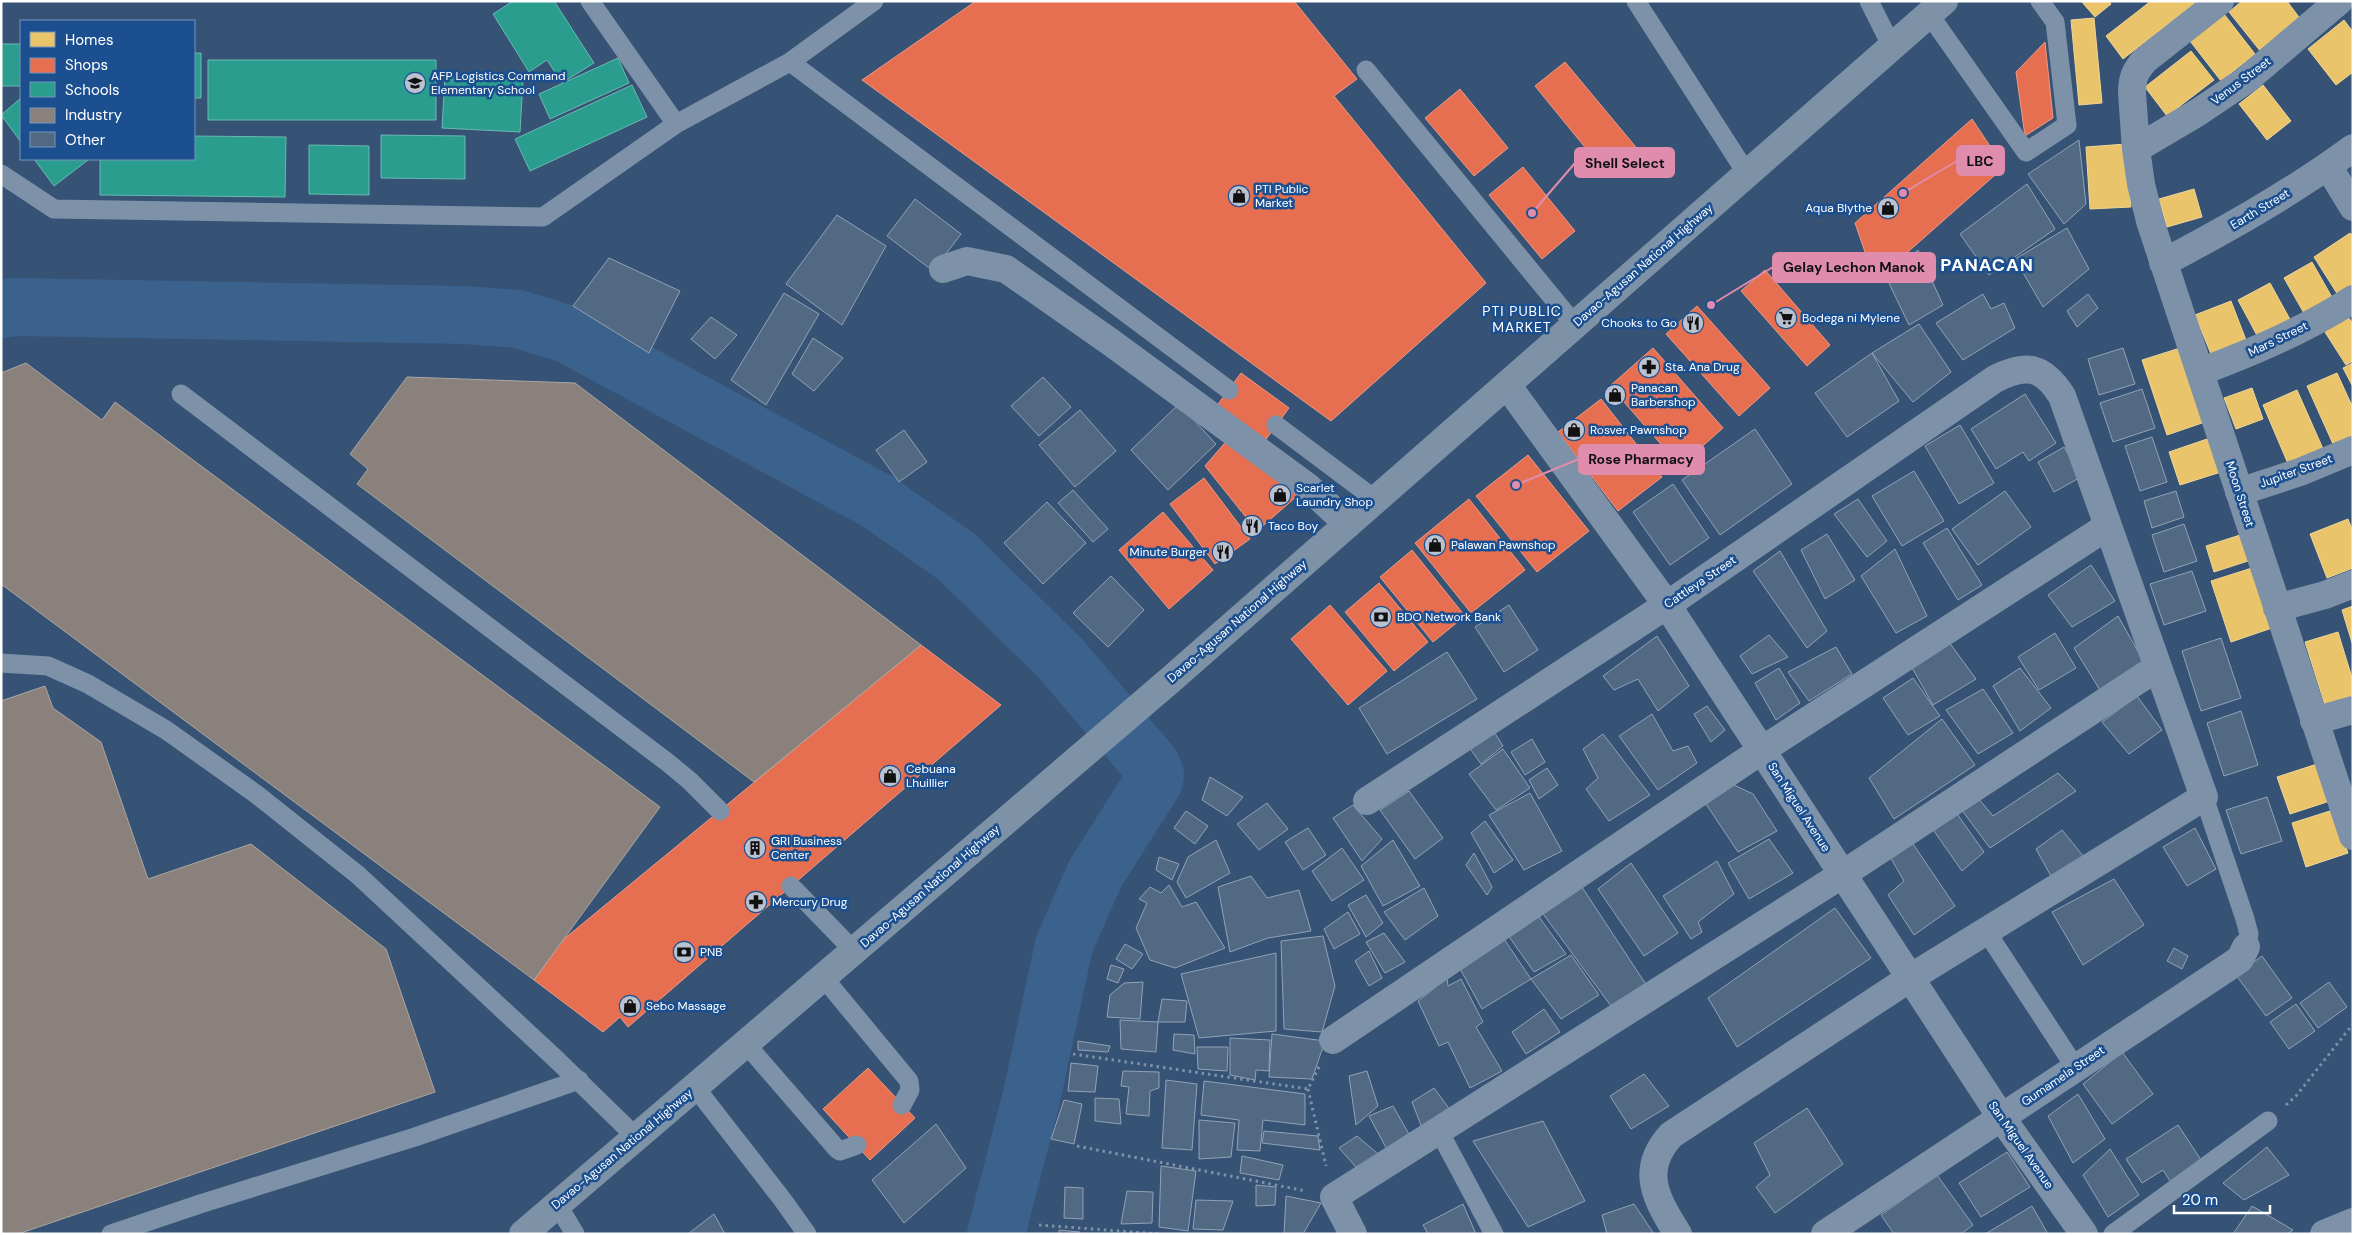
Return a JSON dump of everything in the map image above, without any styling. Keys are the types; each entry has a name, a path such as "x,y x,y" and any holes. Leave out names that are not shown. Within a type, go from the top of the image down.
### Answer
{"highway":[{"name":"Davao-Agusan National Highway","path":"523,1234 1168,682 1938,5"}],"street":[{"name":"Moon Street","path":"2220,1 2145,60 2137,69 2132,79 2136,149 2147,212 2163,263 2353,836"},
{"name":"Venus Street","path":"2136,149 2197,114 2246,80 2341,1"},
{"path":"2341,1 2353,17"},
{"name":"Earth Street","path":"2163,263 2250,216 2353,148"},
{"path":"2328,166 2353,207"},
{"path":"942,269 966,262 1006,269 1117,347 1308,487 1348,524"},
{"name":"Mars Street","path":"2200,372 2253,352 2296,332 2353,298"},
{"name":"Cattleya Street","path":"1367,801 1667,605 1995,379 2012,370 2034,369 2052,380 2062,396 2108,526"},
{"name":"San Miguel Avenue","path":"1507,385 1667,605 2001,1117 2084,1234"},
{"name":"Jupiter Street","path":"2240,492 2300,472 2353,450"},
{"path":"1333,1040 1762,750 2108,526 2204,797 1910,978 1670,1135 1658,1148 1653,1165 1654,1186 1665,1213 1678,1234"},
{"path":"2277,608 2325,596 2353,584"},
{"path":"1353,1234 1334,1197 1843,874 2158,667"},
{"path":"2314,721 2353,710"},
{"name":"Gumamela Street","path":"1825,1234 2230,966 2240,958 2246,947"},
{"path":"2324,1234 2353,1222"}],"lane":[{"path":"590,1 676,124"},
{"path":"1,174 54,209 543,217 676,124 790,62 874,1"},
{"path":"1636,1 1747,174"},
{"path":"1869,1 1892,47"},
{"path":"1938,5 2026,152 2067,125 2055,22 2040,1"},
{"path":"790,62 1228,390"},
{"path":"1366,70 1575,325"},
{"path":"181,394 667,762 690,780 720,811"},
{"path":"1276,425 1376,500"},
{"path":"1,663 48,666 88,684 166,730 256,794 358,875 579,1080 636,1137"},
{"path":"2204,797 2245,919 2248,934 2246,947"},
{"path":"791,886 854,951"},
{"path":"1986,931 2075,1068"},
{"path":"823,977 908,1081 910,1090 902,1104"},
{"path":"746,1044 837,1149 840,1151 857,1145"},
{"path":"110,1234 416,1137 579,1080"},
{"path":"695,1087 807,1234"},
{"path":"2113,1234 2268,1121"},
{"path":"1439,1131 1494,1234"},
{"path":"557,1204 575,1234"}],"path":[{"path":"2268,1121 2296,1096 2353,1024"},
{"path":"1077,1146 1334,1197 1308,1088 1333,1040"},
{"path":"1073,1054 1308,1088"},
{"path":"1039,1225 1160,1234"}],"building: Homes":[{"path":"2081,1 2109,1 2111,4 2095,17"},
{"path":"2151,1 2198,1 2123,59 2106,36"},
{"path":"2242,1 2287,1 2301,20 2261,52 2229,12"},
{"path":"2224,14 2255,54 2221,81 2190,41"},
{"path":"2094,18 2102,103 2079,105 2071,20"},
{"path":"2344,20 2353,32 2353,72 2336,85 2308,49"},
{"path":"2191,51 2214,80 2167,116 2145,87"},
{"path":"2263,85 2291,121 2267,140 2239,104"},
{"path":"2126,144 2131,207 2090,209 2086,147"},
{"path":"2194,189 2202,217 2167,227 2159,199"},
{"path":"2350,233 2353,237 2353,286 2338,295 2314,257"},
{"path":"2312,262 2333,299 2305,315 2284,278"},
{"path":"2270,283 2292,323 2260,341 2238,300"},
{"path":"2231,301 2246,340 2211,354 2195,315"},
{"path":"2346,314 2353,324 2353,361 2346,365 2323,329"},
{"path":"2180,348 2205,422 2167,435 2142,360"},
{"path":"2353,363 2353,387 2343,368"},
{"path":"2337,373 2353,408 2353,436 2333,444 2307,386"},
{"path":"2252,388 2263,419 2236,429 2224,398"},
{"path":"2297,390 2324,451 2289,466 2263,405"},
{"path":"2210,438 2221,472 2180,485 2169,452"},
{"path":"2348,519 2353,532 2353,568 2327,578 2310,534"},
{"path":"2240,535 2248,561 2214,572 2206,546"},
{"path":"2252,568 2272,628 2231,642 2211,581"},
{"path":"2353,606 2353,646 2342,610"},
{"path":"2338,632 2353,681 2353,696 2325,705 2305,642"},
{"path":"2317,764 2330,801 2290,814 2277,777"},
{"path":"2333,810 2348,853 2306,867 2292,823"}],"building: Shops":[{"name":"PTI Public Market","path":"976,1 1294,1 1357,79 1334,96 1486,283 1331,421 862,80"},
{"path":"2045,42 2053,118 2025,136 2016,72"},
{"path":"1565,62 1640,152 1610,178 1535,86"},
{"path":"1460,89 1508,148 1474,176 1425,118"},
{"path":"1972,119 2004,167 1875,281 1855,223"},
{"path":"1523,167 1575,231 1542,259 1489,195"},
{"name":"Bodega ni Mylene","path":"1765,270 1830,345 1807,366 1741,291"},
{"path":"1697,306 1770,388 1739,416 1666,334"},
{"path":"1653,348 1723,428 1680,466 1610,386"},
{"path":"1241,373 1289,408 1264,442 1216,407"},
{"path":"1601,399 1662,477 1618,511 1558,432"},
{"path":"1230,437 1305,489 1257,531 1205,466"},
{"path":"1528,455 1589,531 1537,572 1476,496"},
{"path":"1204,478 1250,539 1215,564 1170,504"},
{"path":"1469,499 1525,570 1471,613 1415,543"},
{"path":"1163,512 1213,570 1169,609 1119,550"},
{"path":"1412,550 1465,616 1433,642 1380,577"},
{"path":"1379,583 1428,642 1394,671 1345,612"},
{"path":"1330,605 1387,671 1348,705 1291,639"},
{"name":"GRI Business Center","path":"921,645 1001,705 628,1027 620,1017 603,1032 534,980 564,939"},
{"path":"868,1068 915,1118 870,1160 823,1109"}],"building: Schools":[{"path":"513,1 554,1 594,63 562,83 547,60 529,72 493,14"},
{"path":"1,44 20,44 20,86 1,86"},
{"path":"195,53 201,53 201,98 195,98"},
{"path":"618,58 629,83 550,119 539,94"},
{"path":"208,60 436,60 436,120 208,120"},
{"path":"445,75 523,80 520,132 442,128"},
{"path":"632,85 647,117 530,171 515,139"},
{"path":"20,99 20,141 1,115"},
{"path":"381,135 465,136 465,179 381,178"},
{"path":"195,136 286,137 285,197 100,195 100,160 195,160"},
{"path":"309,145 369,146 369,195 309,194"},
{"path":"35,160 88,160 54,186"}],"building: Industry":[{"path":"26,363 102,420 115,402 660,807 534,980 1,584 1,373"},
{"path":"407,377 575,383 921,645 754,782 357,484 368,469 350,454"},
{"path":"45,686 53,708 101,742 148,879 251,844 386,949 435,1092 18,1234 1,1234 1,701"}],"building: Other":[{"path":"2079,140 2086,204 2064,224 2028,174"},
{"path":"2027,184 2055,229 1989,275 1960,234"},
{"path":"915,199 961,234 933,271 887,236"},
{"path":"837,215 886,246 842,325 786,284"},
{"path":"2067,228 2089,269 2043,307 2015,259"},
{"path":"1918,250 1943,305 1909,325 1886,277"},
{"path":"609,258 680,291 649,353 573,306"},
{"path":"784,293 819,314 766,405 731,380"},
{"path":"1983,294 1991,309 2004,303 2015,328 1963,360 1936,323"},
{"path":"2088,294 2098,308 2077,327 2067,311"},
{"path":"711,317 737,335 715,359 691,339"},
{"path":"1919,324 1951,372 1913,402 1872,353"},
{"path":"813,338 843,358 814,391 792,374"},
{"path":"2123,348 2135,384 2099,395 2088,359"},
{"path":"1872,353 1899,401 1847,437 1815,393"},
{"path":"1043,377 1071,407 1039,436 1011,406"},
{"path":"2142,389 2155,428 2113,442 2100,403"},
{"path":"2025,394 2056,443 2029,461 2023,452 1996,469 1971,429"},
{"path":"1179,404 1216,444 1168,490 1131,450"},
{"path":"1080,410 1116,451 1075,487 1039,445"},
{"path":"1960,425 1994,483 1959,504 1925,446"},
{"path":"1755,429 1792,484 1720,535 1682,480"},
{"path":"904,430 927,462 899,482 876,450"},
{"path":"2152,437 2167,482 2140,491 2125,446"},
{"path":"2064,447 2081,477 2054,492 2038,462"},
{"path":"1914,471 1944,521 1902,546 1872,496"},
{"path":"1673,484 1709,538 1670,565 1633,512"},
{"path":"1073,490 1108,529 1093,542 1058,503"},
{"path":"2005,491 2031,527 1978,565 1952,529"},
{"path":"2176,491 2184,517 2152,528 2144,501"},
{"path":"1858,499 1887,541 1867,557 1834,514"},
{"path":"1047,502 1086,543 1043,584 1004,543"},
{"path":"2184,524 2197,561 2164,572 2152,535"},
{"path":"1947,528 1982,585 1958,600 1923,543"},
{"path":"1827,534 1855,580 1825,599 1801,550"},
{"path":"1895,549 1927,616 1896,633 1861,576"},
{"path":"1780,551 1827,631 1807,648 1753,571"},
{"path":"2091,565 2115,601 2072,627 2048,595"},
{"path":"2192,571 2206,611 2164,625 2150,584"},
{"path":"1111,576 1144,610 1108,647 1073,613"},
{"path":"1509,605 1538,650 1504,672 1475,627"},
{"path":"2118,616 2145,664 2103,695 2074,648"},
{"path":"2055,633 2076,668 2039,690 2018,657"},
{"path":"1769,635 1788,657 1752,674 1740,656"},
{"path":"1657,636 1689,686 1658,711 1638,679 1614,690 1603,676"},
{"path":"1946,638 1976,679 1933,705 1910,664"},
{"path":"2221,638 2241,698 2201,711 2182,651"},
{"path":"1836,647 1852,674 1809,701 1788,672"},
{"path":"1447,652 1477,699 1387,754 1359,708"},
{"path":"1779,668 1800,703 1776,720 1755,683"},
{"path":"2020,668 2051,708 2020,731 1993,686"},
{"path":"1913,678 1940,716 1908,735 1883,698"},
{"path":"1983,689 2013,733 1978,754 1946,710"},
{"path":"2137,696 2162,730 2129,754 2102,722"},
{"path":"1707,706 1725,730 1711,742 1694,714"},
{"path":"2241,711 2258,765 2224,776 2207,723"},
{"path":"1652,714 1673,751 1688,746 1697,763 1658,790 1619,736"},
{"path":"1942,719 1975,765 1894,819 1869,778"},
{"path":"1491,727 1503,746 1481,764 1466,743"},
{"path":"1603,734 1650,795 1609,821 1586,789 1598,778 1583,749"},
{"path":"1532,739 1545,762 1525,775 1511,752"},
{"path":"1503,749 1530,788 1496,810 1469,774"},
{"path":"1547,768 1558,785 1539,799 1529,780"},
{"path":"2058,773 2076,791 1990,848 1961,809 1978,798 1993,816"},
{"path":"1210,777 1243,797 1227,816 1202,800"},
{"path":"1734,785 1753,794 1777,831 1738,852 1706,804"},
{"path":"1409,791 1443,838 1415,859 1380,810"},
{"path":"1530,793 1562,851 1524,870 1489,815"},
{"path":"2267,797 2282,841 2241,854 2226,810"},
{"path":"1267,803 1288,829 1259,850 1237,824"},
{"path":"1353,805 1382,839 1362,861 1333,818"},
{"path":"1186,811 1208,826 1195,844 1174,828"},
{"path":"1955,811 1984,852 1962,871 1934,831"},
{"path":"1485,821 1513,860 1494,873 1471,833"},
{"path":"1308,828 1326,855 1303,870 1285,842"},
{"path":"2195,828 2216,869 2187,886 2163,847"},
{"path":"2062,830 2084,857 2052,878 2036,849"},
{"path":"1769,839 1793,873 1749,899 1728,863"},
{"path":"1216,840 1230,873 1186,898 1177,882 1188,857"},
{"path":"1393,840 1420,886 1383,906 1361,866"},
{"path":"1911,841 1955,906 1914,935 1888,895 1904,881 1889,855"},
{"path":"1342,848 1364,880 1332,901 1312,871"},
{"path":"1474,853 1492,887 1487,895 1466,865"},
{"path":"1159,857 1179,864 1172,880 1156,870"},
{"path":"1717,861 1734,894 1698,922 1702,932 1691,939 1663,896"},
{"path":"1631,863 1678,933 1644,956 1598,889"},
{"path":"1251,876 1267,898 1299,890 1311,931 1268,938 1230,952 1218,887"},
{"path":"2114,879 2144,925 2083,965 2052,912"},
{"path":"1578,881 1647,986 1611,1006 1541,911"},
{"path":"1169,885 1182,907 1196,902 1225,948 1175,968 1150,960 1136,928 1147,903 1139,899 1150,887 1161,893"},
{"path":"1424,888 1438,916 1405,940 1384,912"},
{"path":"1366,895 1383,923 1366,937 1348,905"},
{"path":"1835,908 1871,958 1737,1047 1708,998"},
{"path":"1348,912 1360,934 1334,949 1324,929"},
{"path":"1537,914 1566,954 1534,972 1505,931"},
{"path":"1384,933 1405,962 1385,973 1366,942"},
{"path":"1323,936 1335,986 1322,1032 1284,1029 1281,941"},
{"path":"1502,936 1531,979 1482,1009 1458,965"},
{"path":"1125,944 1143,954 1132,969 1116,959"},
{"path":"2174,948 2188,956 2182,969 2167,961"},
{"path":"1369,951 1382,978 1369,986 1355,961"},
{"path":"1276,953 1276,1031 1199,1038 1181,974"},
{"path":"1571,955 1599,995 1561,1019 1531,979"},
{"path":"2262,956 2292,998 2266,1016 2236,975"},
{"path":"1111,965 1124,969 1118,983 1107,979"},
{"path":"1447,978 1448,986 1461,979 1483,1022 1476,1027 1502,1071 1470,1088 1448,1042 1439,1046 1418,1001"},
{"path":"1143,982 1140,1019 1107,1017 1110,995 1124,983"},
{"path":"2329,982 2347,1007 2318,1028 2300,1003"},
{"path":"1162,999 1187,1001 1185,1022 1158,1022"},
{"path":"2296,1004 2315,1031 2289,1049 2270,1022"},
{"path":"1544,1009 1560,1032 1526,1054 1512,1032"},
{"path":"1120,1020 1158,1022 1156,1052 1121,1049"},
{"path":"1174,1034 1194,1035 1195,1054 1173,1050"},
{"path":"1272,1034 1325,1041 1312,1079 1269,1077"},
{"path":"1230,1038 1270,1040 1269,1071 1256,1070 1255,1080 1230,1075"},
{"path":"1078,1041 1110,1046 1108,1052 1078,1050"},
{"path":"1197,1047 1228,1047 1227,1071 1198,1069"},
{"path":"2122,1052 2153,1094 2112,1124 2083,1084"},
{"path":"1071,1063 1098,1066 1095,1092 1068,1091"},
{"path":"1123,1071 1159,1072 1159,1088 1150,1091 1149,1116 1126,1114 1129,1087 1121,1086"},
{"path":"1367,1071 1378,1106 1356,1125 1349,1076"},
{"path":"1644,1074 1669,1106 1631,1129 1610,1096"},
{"path":"1166,1080 1197,1084 1192,1150 1162,1148"},
{"path":"1204,1081 1305,1094 1305,1125 1263,1120 1260,1151 1237,1150 1239,1120 1201,1115"},
{"path":"1434,1088 1453,1114 1424,1133 1412,1102"},
{"path":"2078,1094 2105,1139 2073,1163 2048,1116"},
{"path":"1095,1098 1119,1099 1121,1124 1095,1121"},
{"path":"1064,1100 1082,1104 1074,1144 1051,1139"},
{"path":"1393,1106 1414,1143 1391,1157 1369,1116"},
{"path":"1807,1108 1843,1164 1775,1213 1756,1187 1770,1175 1754,1143"},
{"path":"1199,1120 1235,1123 1231,1157 1199,1159"},
{"path":"1543,1121 1585,1201 1528,1227 1473,1141"},
{"path":"936,1124 966,1168 904,1223 872,1180"},
{"path":"2178,1125 2203,1163 2172,1184 2163,1170 2142,1183 2126,1159"},
{"path":"1264,1131 1318,1136 1320,1150 1262,1143"},
{"path":"1357,1136 1385,1160 1364,1176 1339,1148"},
{"path":"2267,1147 2289,1175 2244,1200 2223,1183"},
{"path":"2110,1149 2139,1195 2108,1217 2083,1175"},
{"path":"2007,1152 2030,1187 1981,1217 1959,1183"},
{"path":"1242,1156 1283,1165 1279,1180 1240,1173"},
{"path":"1161,1166 1196,1171 1188,1231 1159,1227"},
{"path":"1937,1175 1973,1225 1961,1234 1894,1234 1881,1215"},
{"path":"1256,1185 1276,1187 1275,1205 1256,1206"},
{"path":"1065,1187 1083,1188 1083,1219 1064,1218"},
{"path":"1127,1191 1153,1192 1152,1223 1121,1224"},
{"path":"1286,1196 1321,1203 1303,1234 1284,1234"},
{"path":"1196,1200 1233,1201 1223,1230 1193,1229"},
{"path":"1463,1204 1476,1234 1428,1234 1423,1225"},
{"path":"1634,1204 1654,1234 1607,1234 1602,1215"},
{"path":"2032,1206 2048,1234 1985,1234"},
{"path":"2252,1206 2293,1230 2287,1234 2233,1234"},
{"path":"714,1214 725,1234 688,1234"},
{"path":"1059,1230 1080,1232 1080,1234 1059,1234"}],"waterway":[{"path":"1,309 15,307 464,315 518,319 567,334 877,501 957,557 1061,659 1151,765 1155,774 1154,781 1095,874 1064,945 1032,1095 996,1234"}],"place":[{"name":"AFP Logistics Command Elementary School","path":"415,83"},
{"name":"LBC","path":"1903,193"},
{"name":"PTI Public Market","path":"1239,196"},
{"name":"Aqua Blythe","path":"1888,208"},
{"name":"Shell Select","path":"1532,213"},
{"name":"Gelay Lechon Manok","path":"1711,305"},
{"name":"Bodega ni Mylene","path":"1786,318"},
{"name":"Chooks to Go","path":"1693,323"},
{"name":"Sta. Ana Drug","path":"1649,367"},
{"name":"Panacan Barbershop","path":"1615,395"},
{"name":"Rosver Pawnshop","path":"1574,430"},
{"name":"Rose Pharmacy","path":"1516,485"},
{"name":"Scarlet Laundry Shop","path":"1280,495"},
{"name":"Taco Boy","path":"1252,526"},
{"name":"Palawan Pawnshop","path":"1435,545"},
{"name":"Minute Burger","path":"1223,552"},
{"name":"BDO Network Bank","path":"1381,617"},
{"name":"Cebuana Lhuillier","path":"890,776"},
{"name":"GRI Business Center","path":"755,848"},
{"name":"Mercury Drug","path":"756,902"},
{"name":"PNB","path":"684,952"},
{"name":"Sebo Massage","path":"630,1006"}],"district":[{"name":"PANACAN","path":"1987,265"},
{"name":"PTI PUBLIC MARKET","path":"1522,320"}]}
